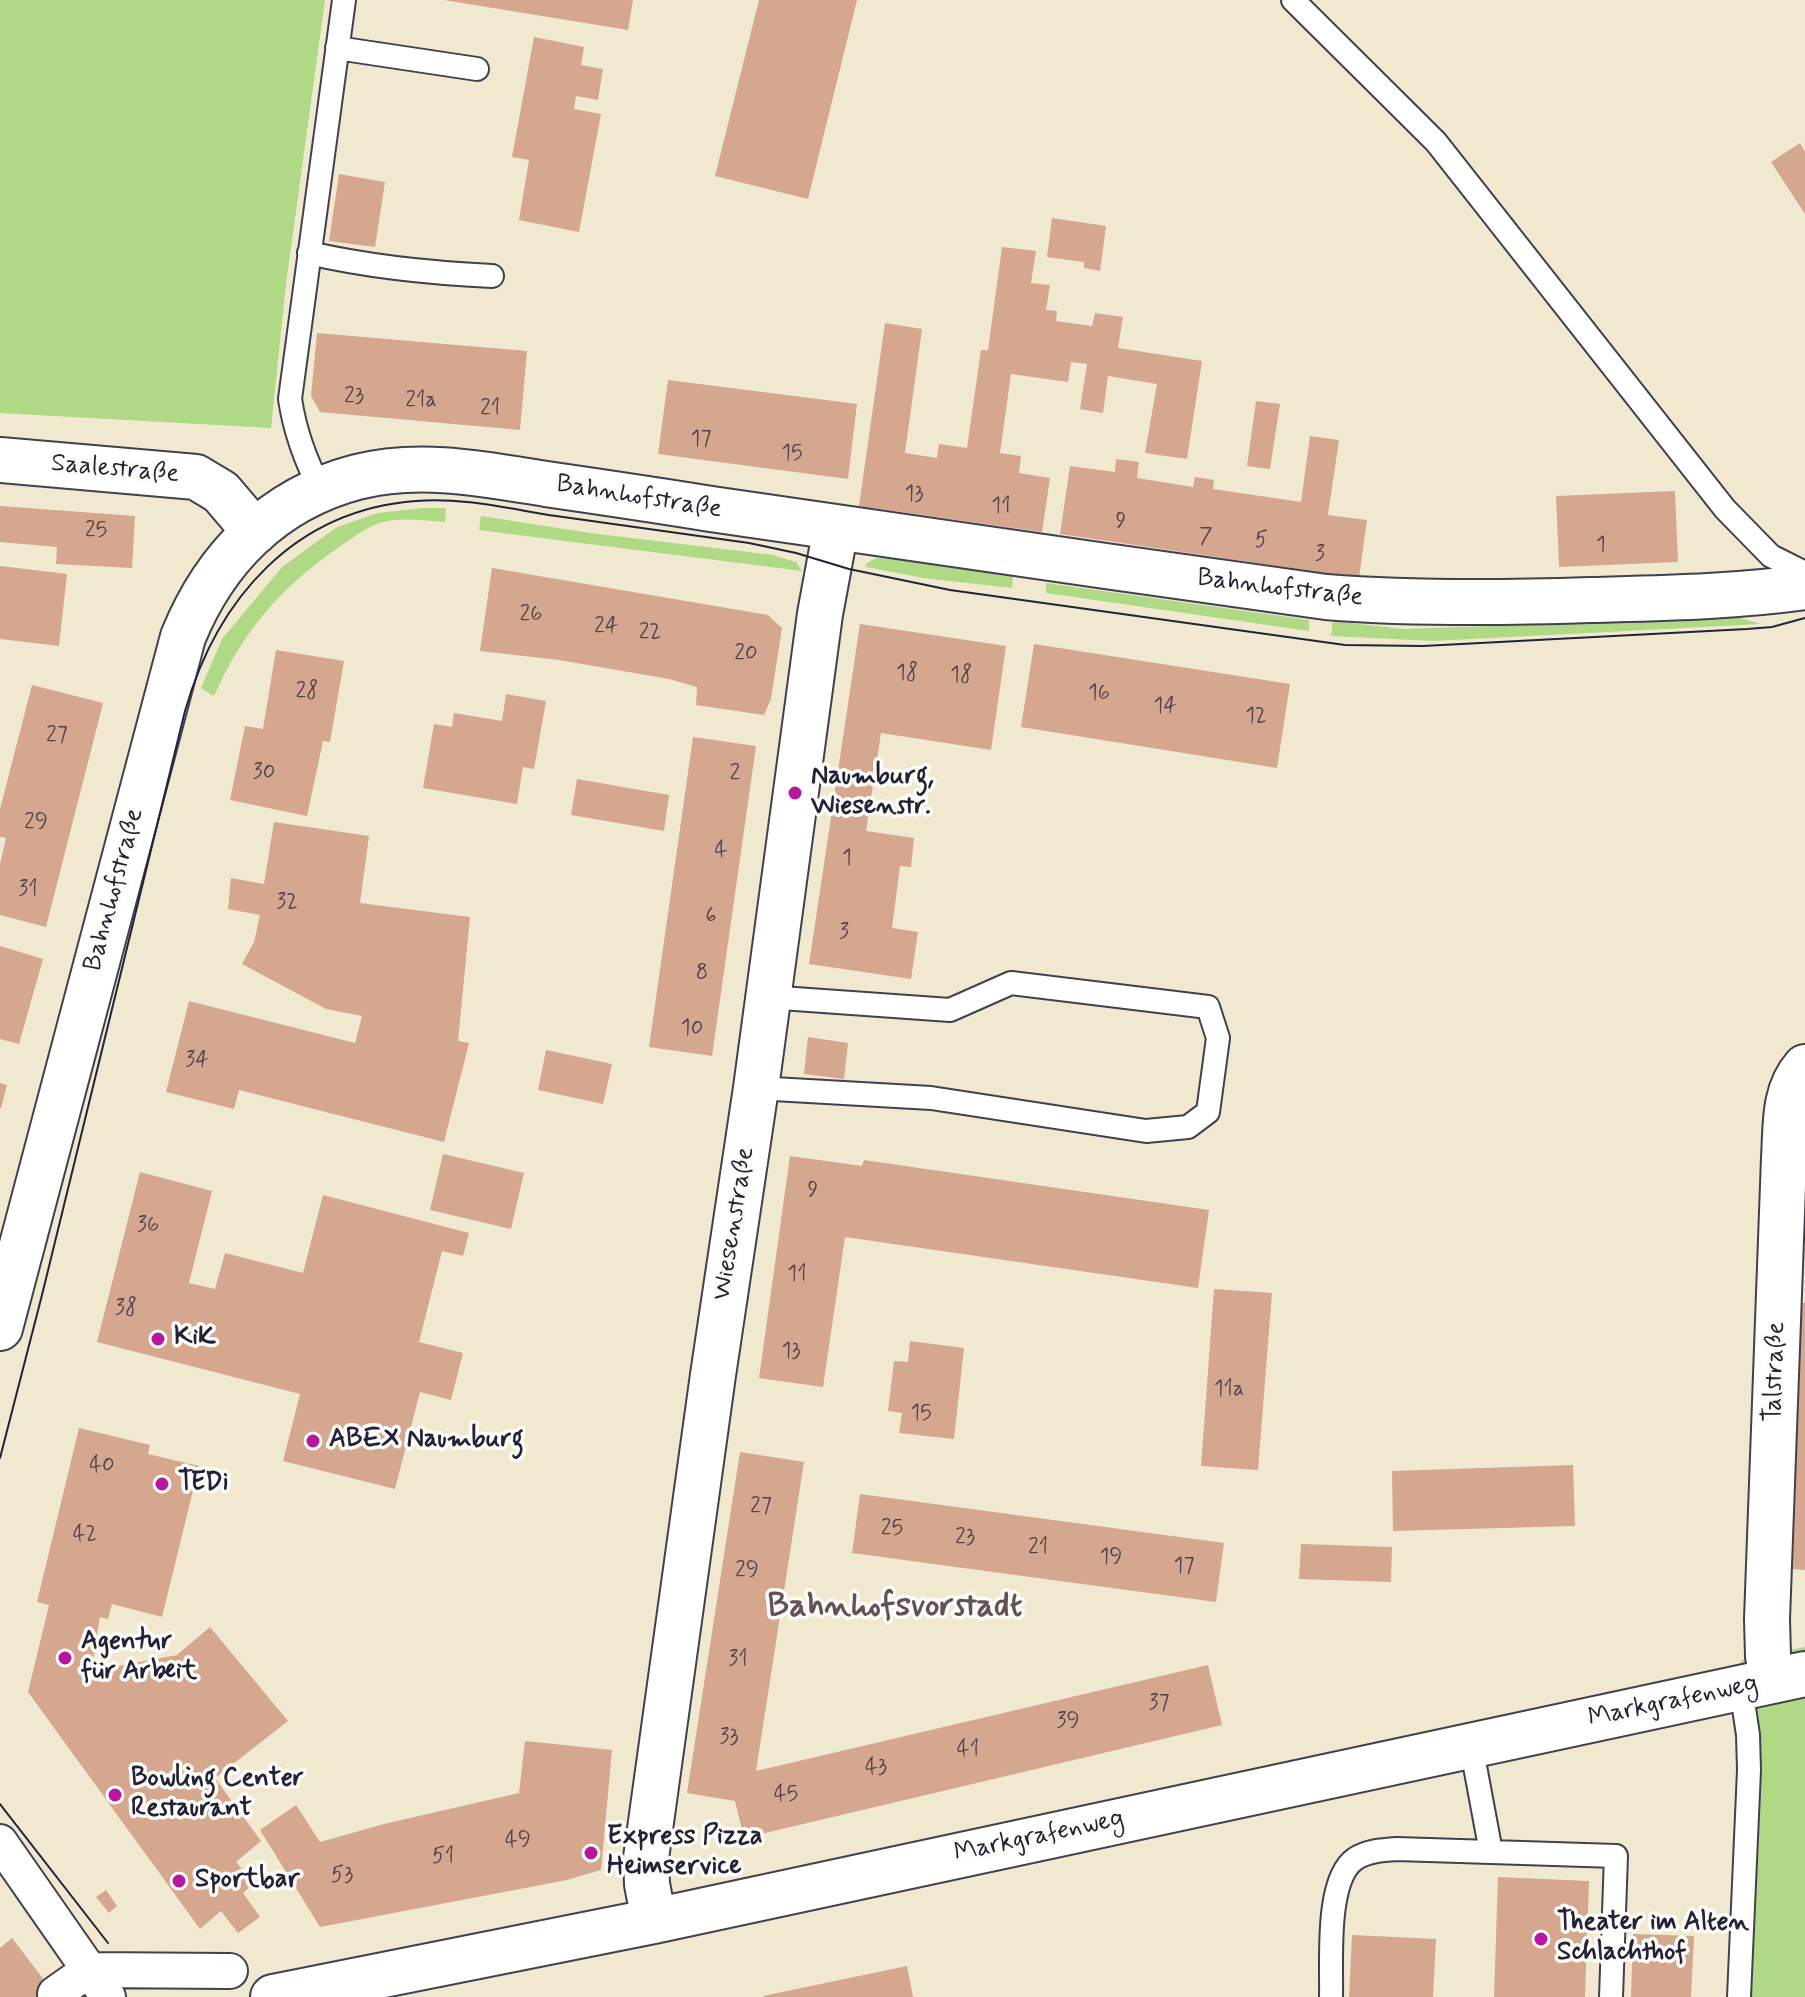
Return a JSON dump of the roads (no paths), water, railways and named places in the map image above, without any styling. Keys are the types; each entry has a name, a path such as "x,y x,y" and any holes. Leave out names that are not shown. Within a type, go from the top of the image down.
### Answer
{"street":[{"name":"Saalestraße","path":"0,460 196,477 221,492 255,532"},
{"name":"Bahnhofstraße","path":"0,1328 9,1253 189,622 230,555 288,507 321,490 355,477 386,471 449,470 836,528 1357,600 1549,602 1722,596 1805,587"},
{"name":"Wiesenstraße","path":"654,1921 646,1858 820,614 836,528"},
{"name":"Talstraße","path":"1773,1681 1768,1656 1767,1619 1784,1158 1788,1096 1805,1067"},
{"name":"Markgrafenweg","path":"273,1997 391,1985 654,1921 1773,1681"},
{"path":"0,1842 99,1984"},
{"path":"55,1994 99,1984 230,1971"}],"lane":[{"path":"321,490 295,432 290,399 344,0"},
{"path":"1293,0 1436,142 1725,509 1771,556 1805,573"},
{"path":"337,48 477,69"},
{"path":"309,253 359,265 424,273 492,276"},
{"path":"756,1088 931,1098 1146,1131 1188,1127 1208,1112 1218,1038 1208,1007 1011,983 950,1010 767,997"},
{"name":"Talstraße","path":"1739,1997 1748,1735 1773,1681"},
{"path":"1471,1745 1491,1852"},
{"path":"1331,1997 1335,1892 1343,1870 1355,1859 1372,1851 1397,1849 1616,1856 1611,1997"}],"tram line":[{"path":"0,1458 185,711 199,670 217,632 240,598 267,567 298,542 333,522 372,508 416,501 468,502 749,543 849,569 950,590 1345,645 1423,646 1747,629 1772,627 1805,618"},
{"path":"0,1804 108,1943"}],"place":[{"name":"Naumburg, Wiesenstr.","path":"795,793"},
{"name":"KiK","path":"158,1339"},
{"name":"ABEX Naumburg","path":"313,1441"},
{"name":"TEDi","path":"162,1484"},
{"name":"Agentur für Arbeit","path":"65,1658"},
{"name":"Bowling Center Restaurant","path":"115,1795"},
{"name":"Express Pizza Heimservice","path":"591,1853"},
{"name":"Sportbar","path":"179,1881"},
{"name":"Theater im Alten Schlachthof","path":"1541,1939"}],"district":[{"name":"Bahnhofsvorstadt","path":"895,1608"}]}
